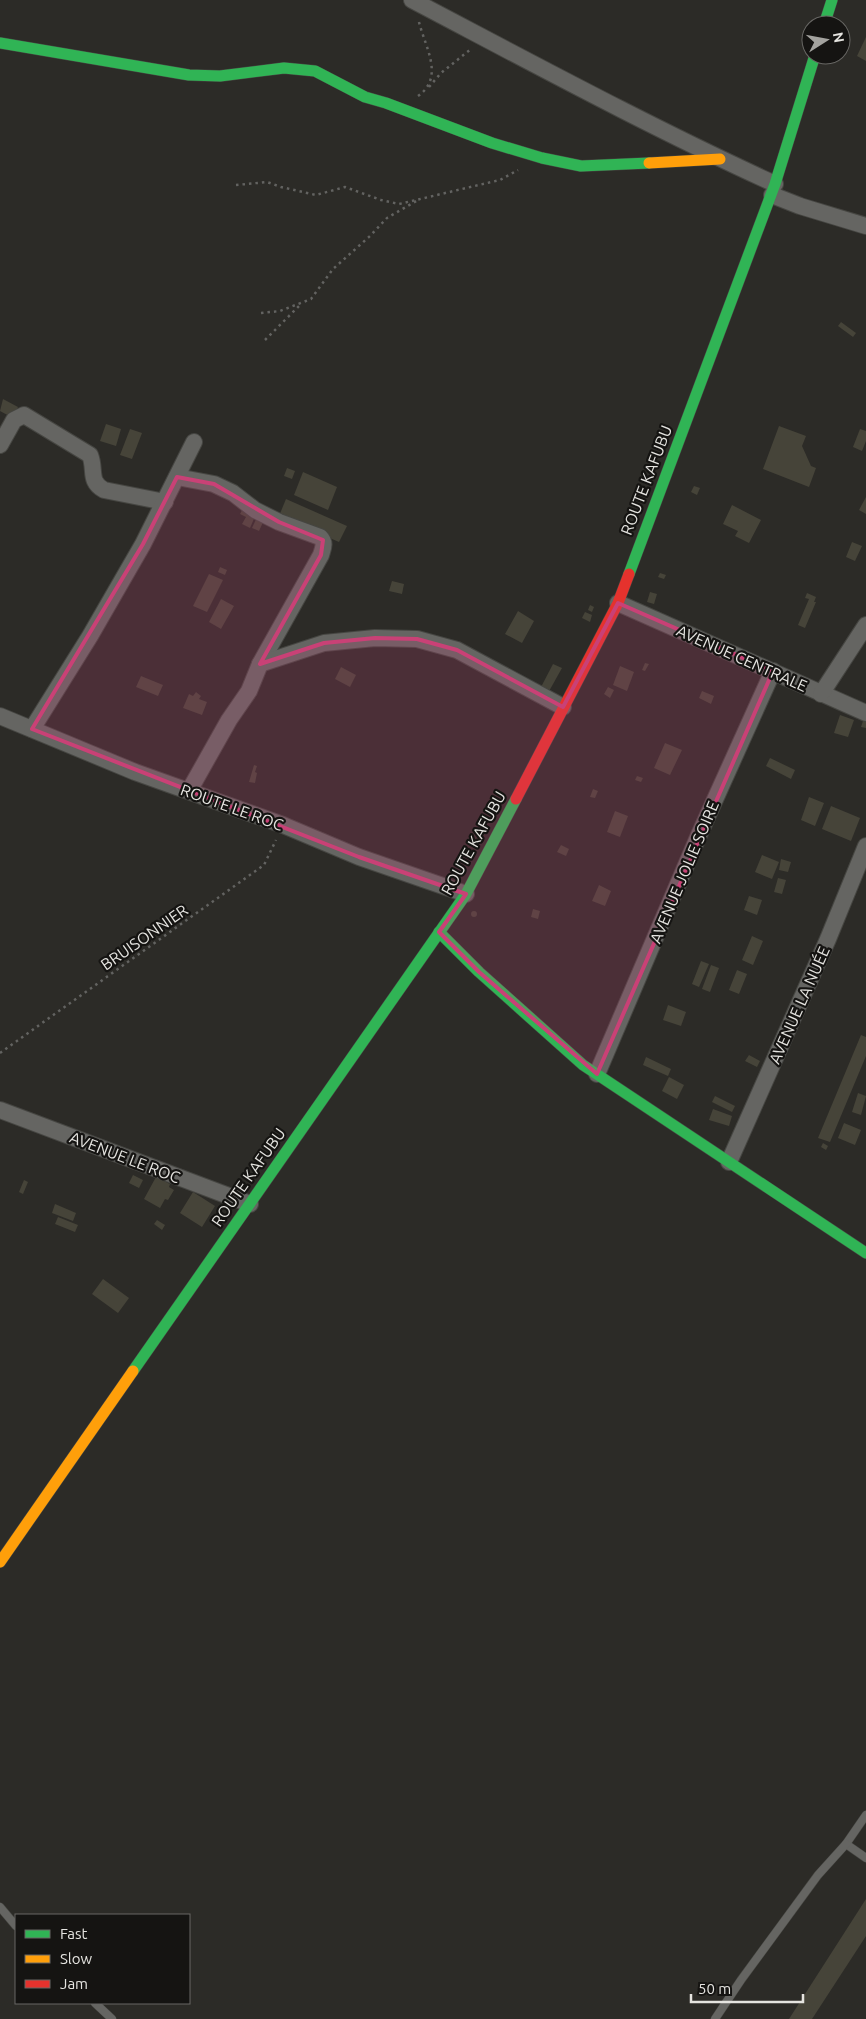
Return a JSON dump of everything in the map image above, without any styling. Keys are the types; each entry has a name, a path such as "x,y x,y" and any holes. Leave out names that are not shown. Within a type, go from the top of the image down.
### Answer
{"main road":[{"path":"827,15 832,0"},
{"path":"0,43 189,75 220,76 284,68 314,71 341,83 365,97 386,103 492,143 542,158 581,166 720,159"},
{"name":"ROUTE KAFUBU","path":"0,1562 6,1543 250,1204 466,894 618,603 773,190 812,65"},
{"path":"439,932 479,972 583,1066 866,1252"}],"street":[{"path":"413,0 720,159 800,206 866,226"},
{"path":"0,445 14,420 24,415 90,455 93,462 94,480 97,486 104,490 164,502"},
{"path":"32,729 90,636 143,544 194,442"},
{"path":"177,477 214,484 233,493 255,510 279,522 320,537 324,545 321,555 260,664 249,691 229,720 189,791"},
{"name":"AVENUE CENTRALE","path":"618,603 866,713"},
{"path":"821,694 866,625"},
{"path":"260,664 324,643 374,638 417,639 457,650 563,706"},
{"name":"AVENUE JOLIE SOIRE","path":"597,1074 698,835 773,671"},
{"name":"ROUTE LE ROC","path":"0,716 135,772 283,825 359,857 466,894"},
{"name":"AVENUE LA NUÉE","path":"729,1162 828,939 866,846"},
{"name":"AVENUE LE ROC","path":"0,1110 250,1204"}],"lane":[{"path":"715,2019 741,1980 818,1875 846,1844 866,1815"},
{"path":"846,1844 866,1858"},
{"path":"0,1907 15,1925"},
{"path":"96,2004 112,2019"}],"path":[{"path":"413,0 422,36 430,57 433,74 427,89"},
{"path":"413,99 427,89 441,73 484,38"},
{"path":"236,185 267,182 281,188 316,195 345,187 381,200 399,204 500,180 542,158"},
{"path":"261,313 280,311 311,299 333,269 387,218 421,198"},
{"path":"265,340 301,304"},
{"name":"BRUISONNIER","path":"0,1053 264,865 283,825"}],"highlighted area":[{"path":"177,477 214,484 279,522 323,540 321,555 260,664 324,643 375,638 417,639 457,650 563,707 618,603 773,671 597,1074 479,972 439,932 466,894 359,857 32,729 143,544"}],"building":[{"path":"866,37 866,61 857,56"},
{"path":"841,322 856,333 853,337 838,326"},
{"path":"3,399 18,407 13,418 0,411"},
{"path":"106,424 121,429 116,446 100,441"},
{"path":"779,426 806,436 802,446 811,466 816,468 809,487 763,469"},
{"path":"130,429 142,433 132,459 120,455"},
{"path":"860,429 866,431 866,441 862,451 853,447"},
{"path":"287,468 295,471 292,479 284,476"},
{"path":"303,472 337,487 328,510 294,495"},
{"path":"694,486 700,488 697,495 691,492"},
{"path":"866,497 866,514 859,510"},
{"path":"286,499 347,526 339,542 279,516"},
{"path":"732,505 761,520 749,543 735,536 738,531 723,524"},
{"path":"243,508 256,514 250,528 242,524 246,517 240,514"},
{"path":"258,515 265,518 259,531 252,528"},
{"path":"852,542 862,546 855,561 846,557"},
{"path":"220,567 227,570 225,575 218,572"},
{"path":"660,573 666,575 664,579 658,577"},
{"path":"209,574 223,580 207,612 193,606"},
{"path":"392,581 404,584 402,594 389,591"},
{"path":"650,592 657,594 654,604 647,602"},
{"path":"807,593 816,597 814,602 816,602 805,628 798,625 809,599 805,598"},
{"path":"221,599 234,606 221,629 209,622"},
{"path":"590,605 594,607 592,612 588,610"},
{"path":"518,611 534,621 522,643 505,634"},
{"path":"585,612 592,615 590,622 582,618"},
{"path":"645,663 649,664 645,671 642,670"},
{"path":"553,664 562,668 548,693 540,689"},
{"path":"620,666 634,672 627,691 613,685"},
{"path":"341,667 356,675 350,687 335,679"},
{"path":"141,676 163,685 158,696 136,687"},
{"path":"608,687 614,690 610,698 604,694"},
{"path":"702,691 714,696 711,704 699,698"},
{"path":"196,692 201,696 199,699 207,702 202,715 183,708 189,694 193,696"},
{"path":"840,715 854,720 848,737 834,733"},
{"path":"863,721 866,722 866,728 861,727"},
{"path":"665,743 682,750 670,775 654,768"},
{"path":"770,758 795,770 791,779 766,766"},
{"path":"254,765 257,766 255,783 249,782"},
{"path":"637,776 643,778 641,782 635,780"},
{"path":"593,789 598,791 595,798 590,797"},
{"path":"809,797 824,803 815,826 801,820"},
{"path":"831,806 860,818 851,841 822,829"},
{"path":"615,811 628,816 620,837 607,832"},
{"path":"561,845 569,849 566,856 557,852"},
{"path":"762,855 779,862 772,879 755,872"},
{"path":"781,859 791,862 788,872 779,870"},
{"path":"778,878 786,880 782,894 774,892"},
{"path":"599,885 611,891 605,906 592,901"},
{"path":"749,896 762,900 757,915 744,910"},
{"path":"533,909 540,911 538,919 531,917"},
{"path":"474,911 477,914 474,917 471,914"},
{"path":"752,936 763,941 753,965 742,960"},
{"path":"701,961 709,964 699,987 692,984"},
{"path":"711,965 719,968 710,992 702,989"},
{"path":"737,970 747,974 739,994 729,990"},
{"path":"668,1005 686,1012 681,1026 663,1020"},
{"path":"861,1035 866,1037 866,1056 830,1142 818,1138"},
{"path":"749,1055 760,1061 757,1067 745,1061"},
{"path":"646,1057 671,1069 668,1076 643,1065"},
{"path":"669,1077 684,1085 677,1099 662,1091"},
{"path":"858,1093 866,1096 861,1115 852,1112"},
{"path":"715,1096 735,1106 732,1112 712,1102"},
{"path":"713,1109 732,1116 729,1126 709,1120"},
{"path":"844,1123 861,1130 855,1145 838,1138"},
{"path":"823,1143 828,1146 826,1150 821,1147"},
{"path":"133,1175 143,1180 139,1188 129,1183"},
{"path":"156,1177 170,1184 169,1187 174,1190 168,1200 165,1199 160,1208 144,1199"},
{"path":"24,1180 28,1182 23,1194 19,1192"},
{"path":"193,1192 215,1206 202,1227 180,1213"},
{"path":"55,1204 76,1213 73,1221 52,1213"},
{"path":"58,1217 78,1225 75,1232 55,1224"},
{"path":"157,1220 165,1225 162,1230 154,1224"},
{"path":"103,1279 129,1298 118,1313 92,1294"},
{"path":"866,1899 866,1936 812,2019 789,2019"}],"traffic: fast":[{"path":"827,15 832,0"},
{"path":"0,43 189,75 220,76 284,68 315,71 365,97 386,103 492,143 542,158 581,166 649,163"},
{"path":"629,574 775,184 812,65"},
{"path":"133,1371 466,894 516,799"},
{"path":"439,932 479,972 583,1065 866,1253"}],"traffic: slow":[{"path":"649,163 720,159"},
{"path":"0,1562 133,1371"}],"traffic: jam":[{"path":"516,799 618,603 629,574"}]}
